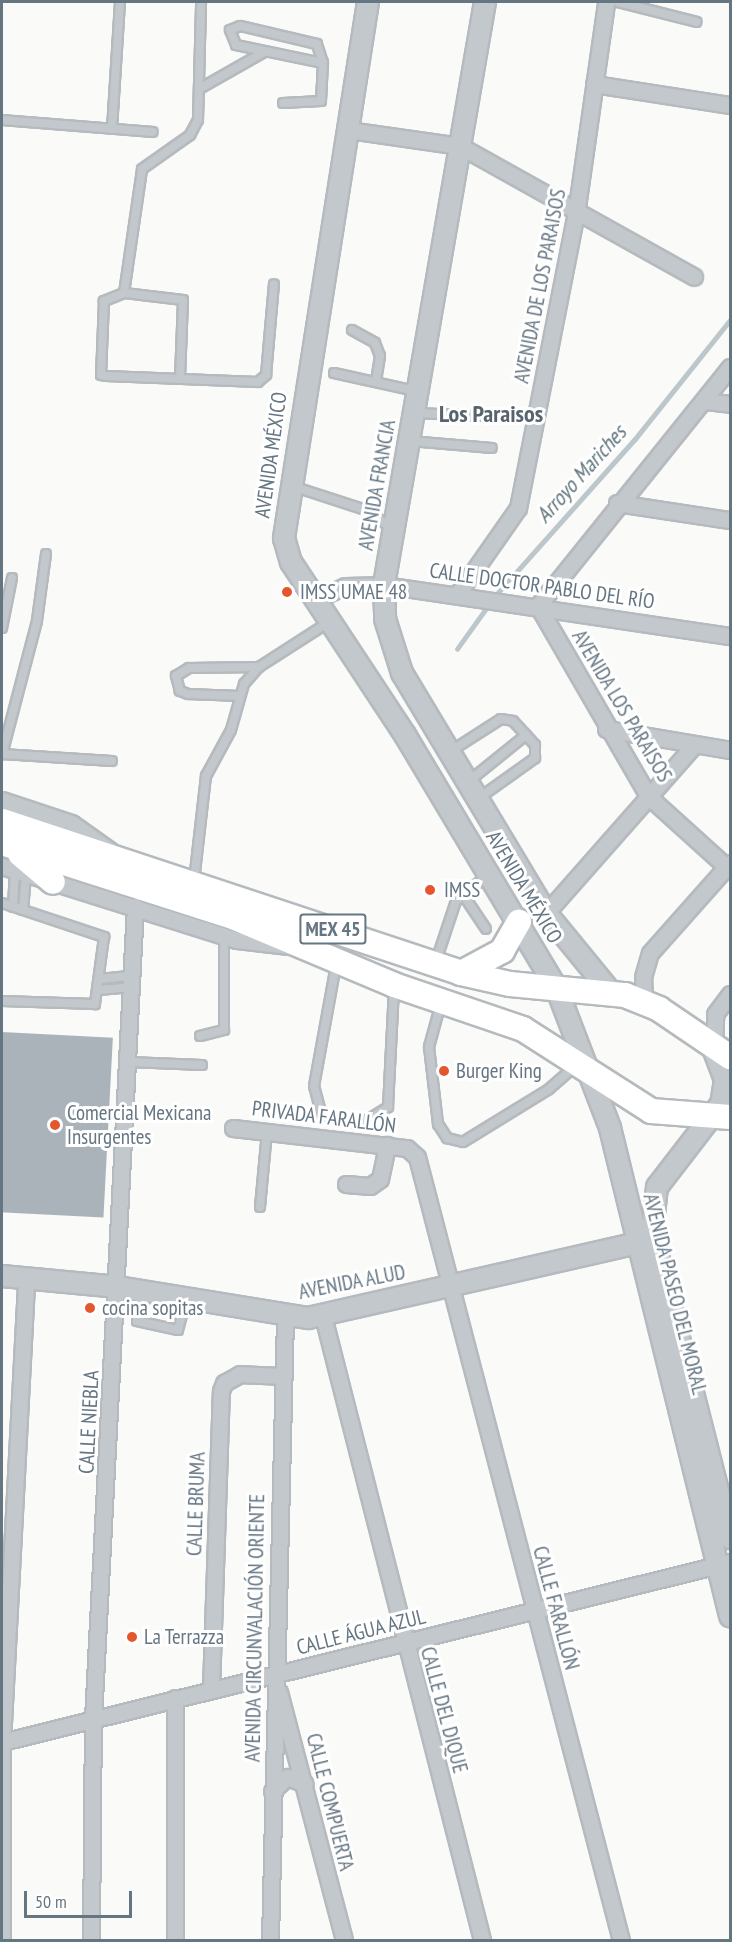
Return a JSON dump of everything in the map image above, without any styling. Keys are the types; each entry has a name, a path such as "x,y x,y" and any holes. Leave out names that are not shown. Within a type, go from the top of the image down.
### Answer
{"main road":[{"path":"2,821 114,856"},
{"name":"MEX 45","path":"114,856 194,881 461,973 556,987 609,990 644,1002 722,1054"},
{"name":"MEX 45","path":"11,860 236,918 394,985 542,1036 585,1070 651,1111 720,1118"},
{"path":"11,860 53,882"},
{"path":"461,973 502,951 519,922"}],"street":[{"name":"AVENIDA MÉXICO","path":"368,2 289,486 284,538 291,562 314,600 490,874 556,987"},
{"name":"AVENIDA FRANCIA","path":"485,2 384,585 385,619 395,658 546,913 609,990"},
{"name":"AVENIDA DE LOS PARAISOS","path":"457,595 518,508 577,207 606,2"},
{"path":"594,84 730,105"},
{"path":"348,130 460,146 577,207 694,277"},
{"path":"538,606 617,503 706,400 730,367"},
{"path":"706,400 730,404"},
{"path":"617,503 730,520"},
{"name":"CALLE DOCTOR PABLO DEL RÍO","path":"314,600 345,586 384,585 517,602 730,636"},
{"name":"AVENIDA LOS PARAISOS","path":"538,606 606,729 648,796 729,867"},
{"path":"606,729 730,750"},
{"path":"546,913 695,744"},
{"path":"2,803 71,826 114,856"},
{"path":"11,860 53,882 135,906 224,936 261,945 302,945"},
{"path":"644,1002 643,977 650,953 729,867"},
{"name":"CALLE NIEBLA","path":"91,1941 93,1719 118,1287 135,906"},
{"name":"AVENIDA PASEO DEL MORAL","path":"556,987 585,1070 610,1128 637,1244 724,1564 730,1616"},
{"path":"722,1054 715,1014 730,994"},
{"name":"AVENIDA PASEO DEL MORAL","path":"722,1054 724,1092 720,1118 657,1187 652,1232 730,1538"},
{"name":"PRIVADA FARALLÓN","path":"234,1128 407,1148 417,1157 453,1285"},
{"path":"346,1184 370,1185 380,1179 387,1145"},
{"name":"AVENIDA ALUD","path":"2,1276 118,1287 285,1317 323,1316 637,1244"},
{"path":"2,1941 2,1742 26,1279"},
{"name":"CALLE FARALLÓN","path":"453,1285 534,1610 621,1941"},
{"name":"CALLE DEL DIQUE","path":"323,1316 482,1941"},
{"name":"AVENIDA CIRCUNVALACIÓN ORIENTE","path":"270,1941 274,1674 285,1317"},
{"name":"CALLE BRUMA","path":"212,1689 221,1391 224,1383 240,1374 283,1376"},
{"name":"CALLE ÁGUA AZUL","path":"2,1742 724,1564"},
{"name":"CALLE COMPUERTA","path":"274,1674 305,1784 344,1941"},
{"path":"175,1698 175,1941"},
{"path":"272,1791 287,1777 305,1784"}],"lane":[{"path":"112,129 120,2"},
{"path":"124,293 138,179 150,162 195,128 199,89 201,2"},
{"path":"618,2 697,22"},
{"path":"283,103 321,101 323,63 317,44 308,38 240,26 230,30 231,42 264,52 323,63"},
{"path":"199,89 264,52"},
{"path":"2,120 153,132"},
{"path":"180,378 185,302 124,293 111,295 101,308 99,371 106,376 180,378 265,379 274,284"},
{"path":"352,330 375,344 380,356 376,382"},
{"path":"333,373 417,391"},
{"path":"414,413 488,416"},
{"path":"409,441 492,448"},
{"path":"289,486 366,510 394,530"},
{"path":"46,554 37,621 2,754 112,761"},
{"path":"2,628 12,579"},
{"path":"194,881 206,776 231,730 240,696 259,667 328,622"},
{"path":"240,696 188,694 180,691 176,676 189,668 259,667"},
{"path":"449,752 501,719 513,721 535,745 535,758 478,799"},
{"path":"467,782 526,735"},
{"path":"11,860 13,907"},
{"path":"11,860 23,910"},
{"path":"435,964 462,893 490,874"},
{"path":"462,893 486,930"},
{"path":"2,903 102,933 99,990 91,1005 2,1001"},
{"path":"200,1036 224,1030 224,936"},
{"path":"337,960 314,1086 322,1114 361,1124 388,1107 394,985"},
{"path":"100,979 133,981"},
{"path":"99,990 133,981"},
{"path":"441,1001 429,1047 438,1124 447,1138 463,1142 549,1089 585,1070"},
{"path":"129,1062 202,1065"},
{"path":"260,1207 267,1132"},
{"path":"141,1292 137,1321 178,1330 186,1300"}],"building":[{"name":"Comercial Mexicana Insurgentes","path":"2,1032 113,1038 103,1218 2,1212"}],"waterway":[{"name":"Arroyo Mariches","path":"457,649 495,596 635,439 730,320"}],"place":[{"name":"IMSS UMAE 48","path":"287,592"},
{"name":"IMSS","path":"430,890"},
{"name":"Burger King","path":"444,1071"},
{"name":"Comercial Mexicana Insurgentes","path":"55,1125"},
{"name":"cocina sopitas","path":"90,1308"},
{"name":"La Terrazza","path":"132,1637"}],"district":[{"name":"Los Paraisos","path":"491,414"}]}
